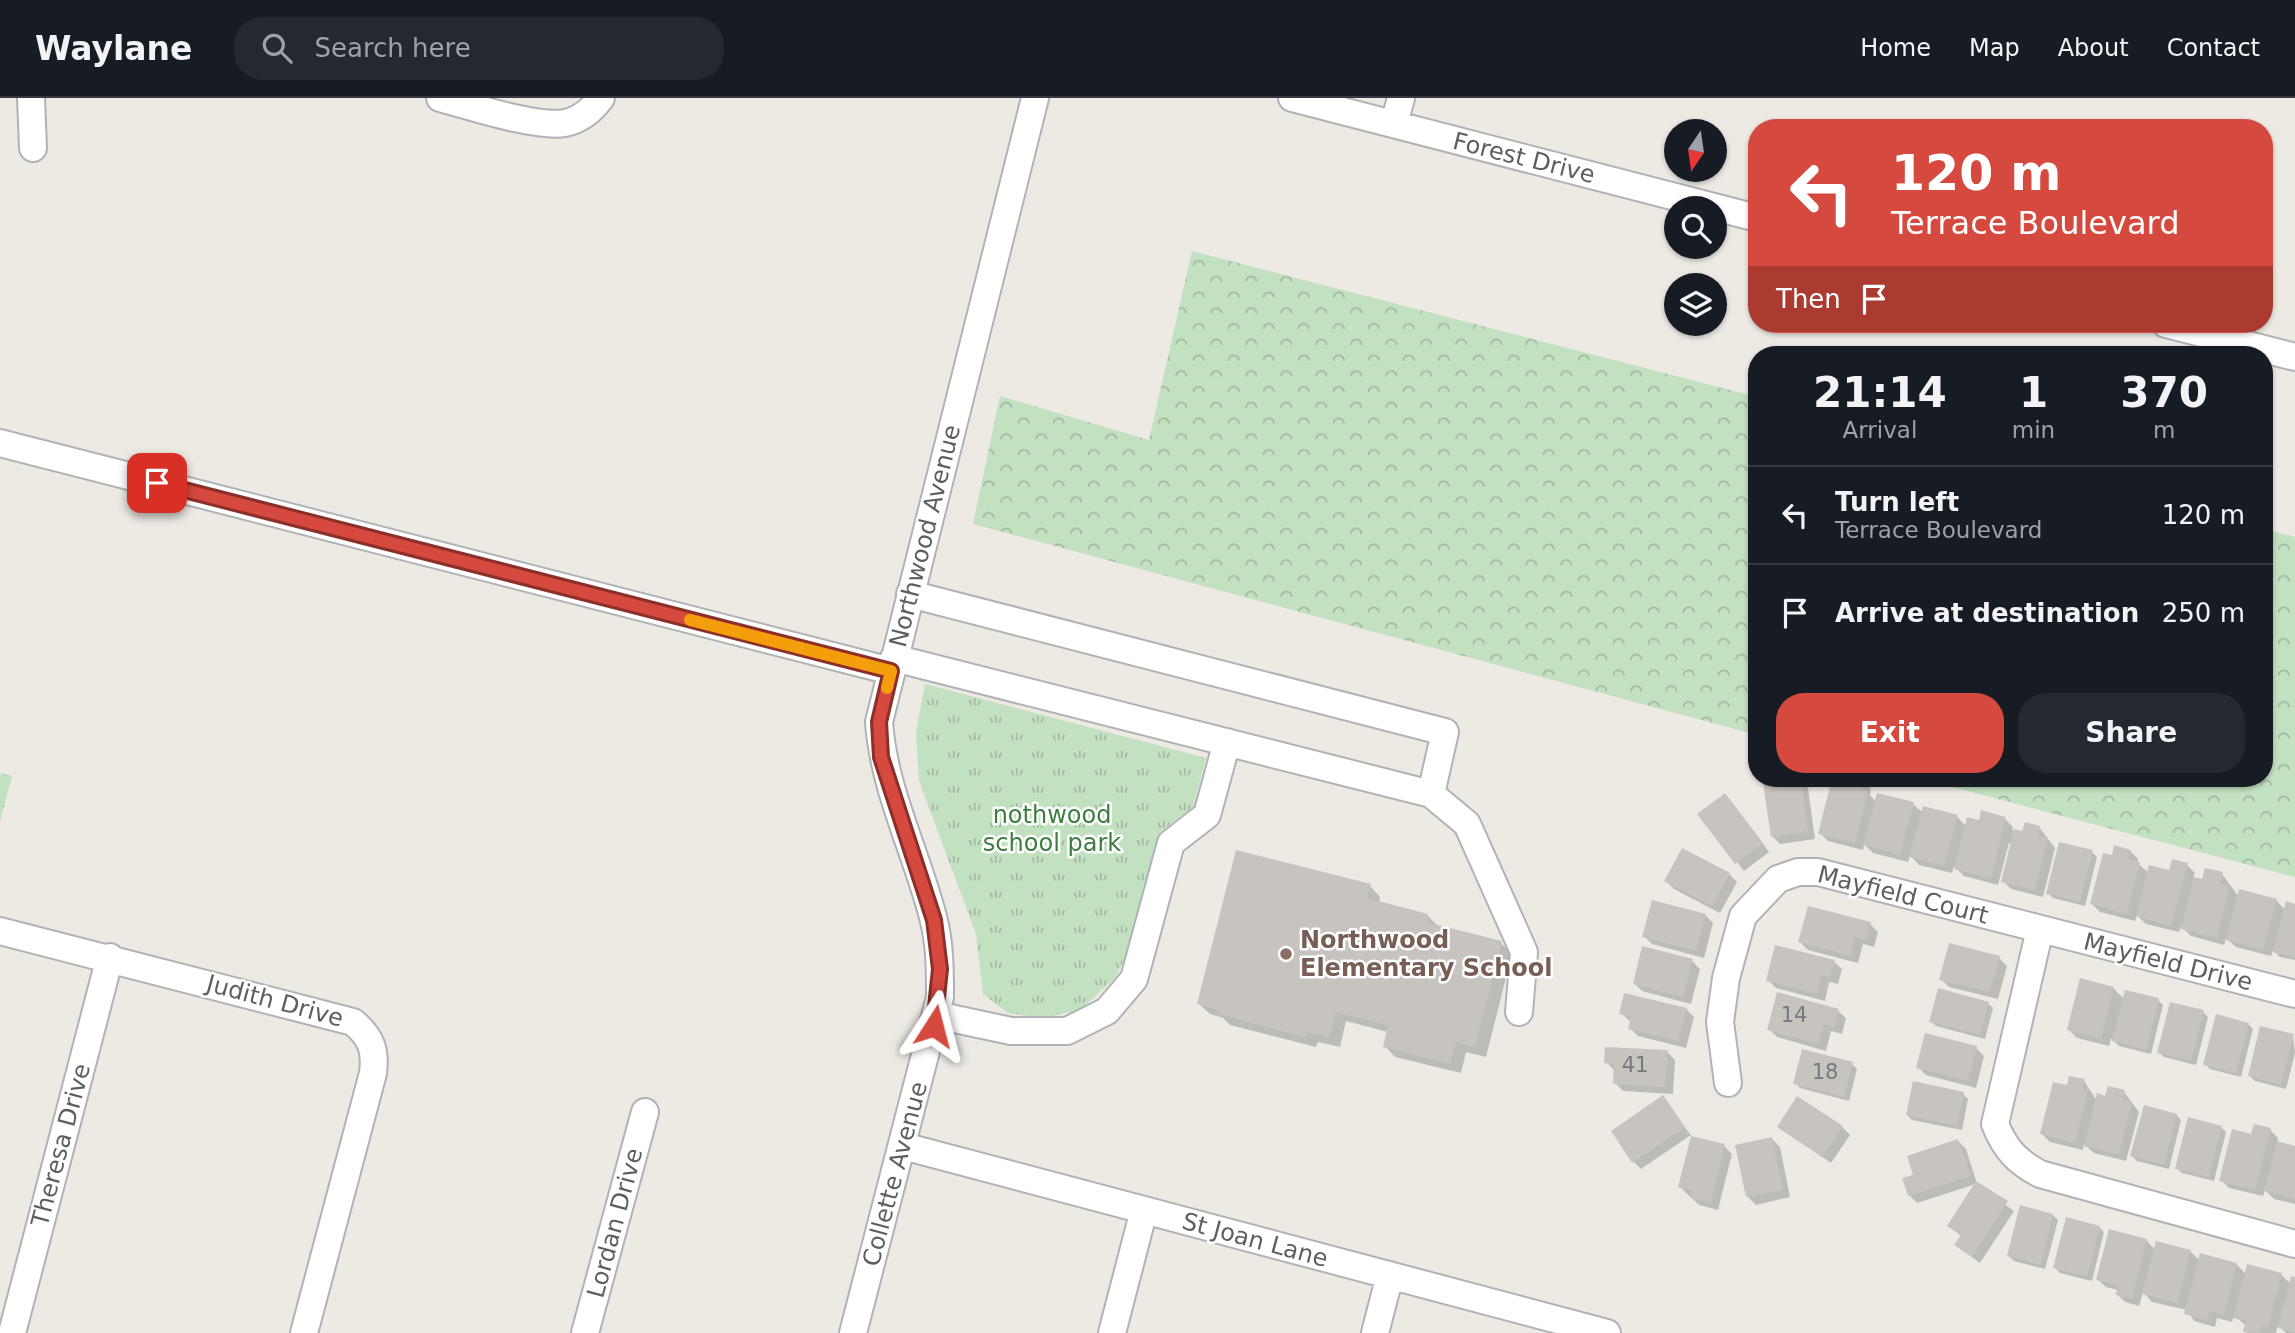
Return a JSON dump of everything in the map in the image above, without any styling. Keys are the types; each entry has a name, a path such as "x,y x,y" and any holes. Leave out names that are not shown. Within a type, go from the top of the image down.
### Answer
{"street":[{"path":"31,98 33,148"},
{"path":"440,98 549,124 579,118 601,98"},
{"name":"Northwood Avenue","path":"936,1015 940,969 934,920 881,757 879,722 1035,98"},
{"name":"Forest Drive","path":"1292,98 1748,216"},
{"path":"1394,124 1401,98"},
{"path":"2201,333 2252,346"},
{"path":"2273,351 2295,357"},
{"path":"0,443 893,665 1227,742 1431,794 1467,824 1524,952 1520,1012"},
{"path":"910,594 1446,732 1431,794"},
{"path":"936,1015 1011,1031 1067,1031 1107,1011 1134,979 1171,843 1207,815 1227,742"},
{"name":"Mayfield Court","path":"1728,1083 1720,1023 1734,942 1743,916 1778,879 1798,872 1818,872 2040,929"},
{"path":"2040,929 1995,1125 2011,1155 2020,1164 2040,1174 2295,1244"},
{"name":"Mayfield Drive","path":"2040,929 2295,994"},
{"name":"Judith Drive","path":"0,932 110,957 353,1022 372,1044 375,1058 373,1073 304,1333"},
{"name":"Theresa Drive","path":"12,1333 110,957"},
{"name":"Collette Avenue","path":"853,1333 936,1015"},
{"name":"Lordan Drive","path":"585,1333 645,1112"},
{"name":"St Joan Lane","path":"902,1146 1607,1333"},
{"path":"1112,1333 1144,1210"},
{"path":"1375,1333 1390,1275"}],"green space":[{"path":"1192,251 1748,395 1748,733 973,524 1000,396 1149,440"},
{"path":"2273,531 2295,537 2295,877 1952,787 2273,787"},
{"name":"nothwood school park","path":"925,684 1206,758 1193,807 1161,831 1132,943 1115,978 1080,1010 1041,1018 1008,1013 983,994 976,934 919,781 916,732"},
{"path":"0,773 12,776 0,822"}],"building":[{"path":"1764,787 1802,787 1808,832 1771,837"},
{"path":"1830,787 1863,787 1862,790 1868,791 1855,843 1818,834"},
{"path":"1725,793 1763,843 1735,864 1697,814"},
{"path":"1877,793 1914,802 1900,855 1863,845"},
{"path":"1923,806 1958,815 1944,866 1909,857"},
{"path":"1981,810 2006,817 1991,878 1954,869 1967,817 1979,820"},
{"path":"2025,822 2040,826 2038,836 2048,838 2035,890 2001,882 2014,829 2022,831"},
{"path":"2059,842 2093,850 2080,902 2046,894"},
{"path":"2114,845 2131,850 2128,859 2140,862 2127,914 2090,904 2103,853 2112,855"},
{"path":"1682,848 1730,873 1712,906 1664,881"},
{"path":"1236,850 1371,884 1367,898 1428,914 1426,922 1502,941 1475,1047 1456,1042 1450,1064 1383,1047 1388,1025 1336,1012 1329,1037 1307,1032 1306,1037 1217,1014 1218,1010 1197,1004"},
{"path":"2172,859 2188,863 2171,926 2136,916 2149,865 2169,870"},
{"path":"2205,868 2223,872 2220,883 2230,886 2217,938 2181,929 2194,877 2202,879"},
{"path":"2239,889 2277,899 2263,950 2226,940"},
{"path":"1652,900 1706,914 1696,951 1642,937"},
{"path":"2286,901 2295,904 2295,958 2273,952"},
{"path":"1808,906 1871,922 1866,940 1855,937 1851,956 1798,942"},
{"path":"1949,943 2000,956 1990,992 1939,980"},
{"path":"1775,945 1835,960 1830,977 1822,975 1817,994 1766,981"},
{"path":"1642,946 1693,959 1683,997 1633,984"},
{"path":"2080,978 2114,987 2101,1039 2067,1030"},
{"path":"1938,988 1989,1002 1980,1035 1929,1022"},
{"path":"2125,990 2159,998 2146,1050 2112,1041"},
{"path":"1777,992 1839,1009 1834,1027 1824,1024 1818,1044 1767,1030"},
{"path":"1624,993 1687,1008 1678,1041 1628,1029 1631,1017 1619,1014"},
{"path":"2170,1002 2204,1010 2191,1061 2157,1053"},
{"path":"2216,1014 2249,1023 2236,1073 2203,1065"},
{"path":"2260,1026 2294,1034 2281,1085 2248,1076"},
{"path":"1925,1033 1977,1046 1968,1081 1916,1068"},
{"path":"1605,1047 1668,1050 1665,1087 1613,1084 1614,1064 1604,1063"},
{"path":"1802,1049 1853,1062 1844,1097 1793,1084"},
{"path":"2069,1076 2085,1079 2083,1089 2088,1090 2075,1143 2040,1134 2053,1082 2067,1085"},
{"path":"1913,1081 1964,1092 1957,1126 1906,1115"},
{"path":"2108,1086 2125,1090 2123,1100 2132,1102 2119,1155 2084,1146 2097,1093 2105,1096"},
{"path":"1663,1095 1685,1127 1632,1163 1611,1131"},
{"path":"1797,1096 1843,1126 1822,1157 1777,1127"},
{"path":"2144,1105 2177,1114 2164,1165 2130,1156"},
{"path":"2188,1117 2222,1126 2209,1177 2175,1169"},
{"path":"2254,1124 2271,1128 2255,1190 2219,1181 2232,1129 2251,1134"},
{"path":"1691,1136 1725,1144 1711,1203 1690,1198 1692,1190 1678,1187"},
{"path":"1772,1137 1783,1190 1746,1197 1735,1145"},
{"path":"1958,1139 1971,1176 1908,1196 1902,1178 1913,1175 1907,1156"},
{"path":"2277,1141 2295,1146 2295,1199 2264,1191"},
{"path":"1976,1181 2008,1201 1972,1257 1954,1245 1961,1235 1947,1226"},
{"path":"2020,1205 2053,1214 2041,1265 2007,1256"},
{"path":"2066,1217 2100,1226 2087,1277 2053,1268"},
{"path":"2109,1229 2147,1239 2132,1299 2116,1295 2118,1285 2096,1280"},
{"path":"2156,1241 2191,1250 2178,1303 2142,1294"},
{"path":"2200,1253 2237,1263 2224,1315 2210,1311 2207,1320 2184,1314"},
{"path":"2247,1264 2282,1273 2268,1327 2262,1325 2260,1333 2243,1332 2246,1321 2233,1318"},
{"path":"2291,1276 2295,1277 2295,1332 2278,1328"}],"slow traffic":[{"path":"690,620 891,671 887,688"}],"place":[{"name":"Northwood Elementary School","path":"1286,954"}],"route":[{"path":"157,483 891,671 879,722 881,757 934,920 940,969 940,997 934,1026"}]}
